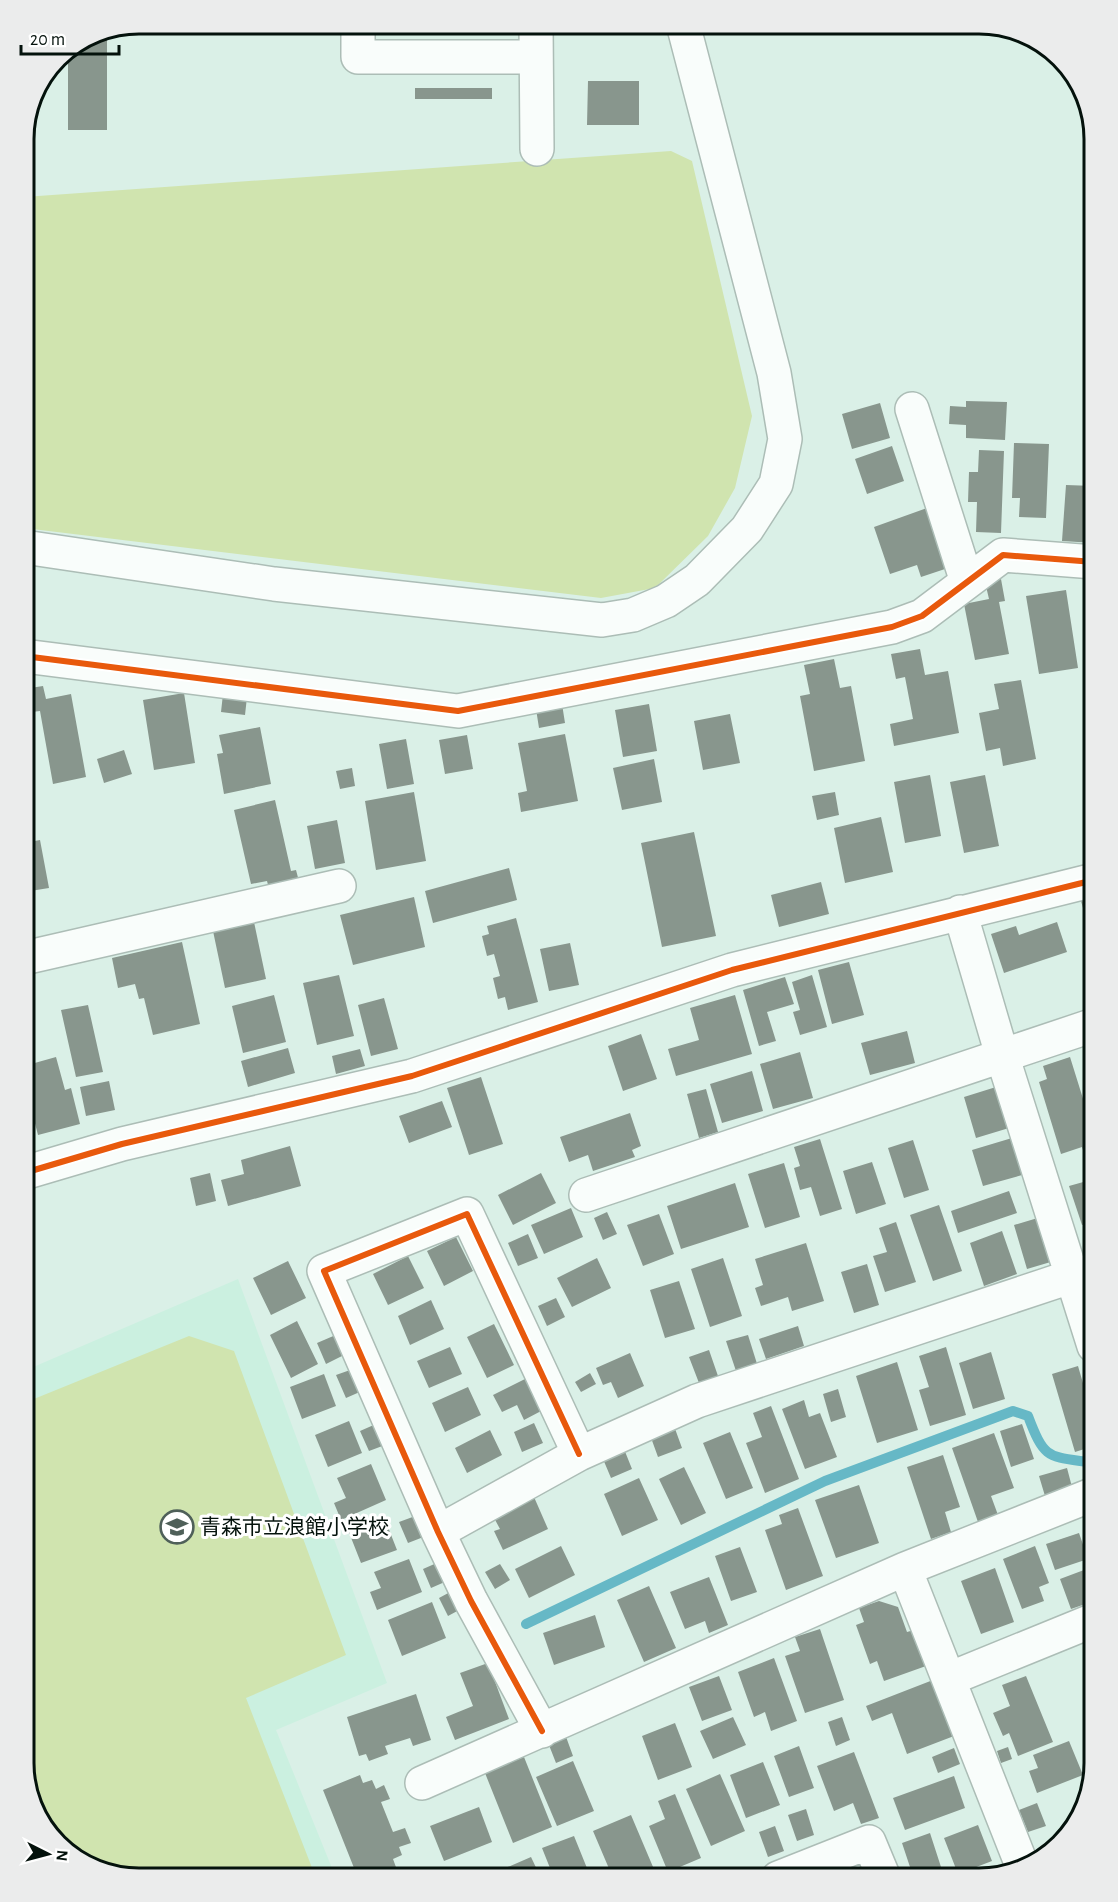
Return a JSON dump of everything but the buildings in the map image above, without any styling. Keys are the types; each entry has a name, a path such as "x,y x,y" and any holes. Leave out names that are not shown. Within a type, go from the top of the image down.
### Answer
{"street":[{"path":"358,34 358,57 536,57"},
{"path":"536,34 537,149"},
{"path":"35,549 274,584 602,620 633,615 666,601 697,580 747,529 777,484 784,440 774,373 686,35"},
{"path":"912,409 967,582"},
{"path":"35,657 458,711 892,627 922,616 1003,555 1084,561"},
{"path":"34,1170 122,1144 412,1076 732,970 1084,882"},
{"path":"34,956 339,886"},
{"path":"438,1532 579,1454 697,1401 1083,1274 1002,1055 960,912"},
{"path":"586,1195 1084,1028"},
{"path":"542,1731 471,1601 438,1532 324,1271 467,1214 579,1454"},
{"path":"422,1783 905,1569 1084,1498"},
{"path":"905,1569 1019,1859"},
{"path":"949,1679 1084,1624"},
{"path":"804,1868 869,1842 880,1868"}],"shaded area":[{"name":"青森市立浪館小学校","path":"238,1279 387,1683 276,1730 332,1867 133,1867 106,1862 78,1848 78,1824 54,1824 52,1821 40,1796 34,1763 34,1367"}],"green space":[{"path":"671,151 692,161 752,416 735,488 708,536 655,588 601,598 35,529 35,196"},
{"name":"青森市立浪館小学校","path":"189,1336 234,1351 346,1655 246,1698 312,1867 133,1867 106,1862 78,1848 78,1824 54,1824 52,1821 40,1796 34,1763 34,1399"}],"waterway":[{"path":"526,1624 825,1481 1013,1411 1028,1416 1039,1441 1050,1454 1084,1462"}],"cycle path":[{"path":"35,657 458,711 892,627 922,616 1003,555 1084,561"},
{"path":"34,1170 122,1144 412,1076 732,970 1084,882"},
{"path":"542,1731 471,1601 438,1532 324,1271 467,1214 579,1454"}],"place":[{"name":"青森市立浪館小学校","path":"177,1527"}]}
